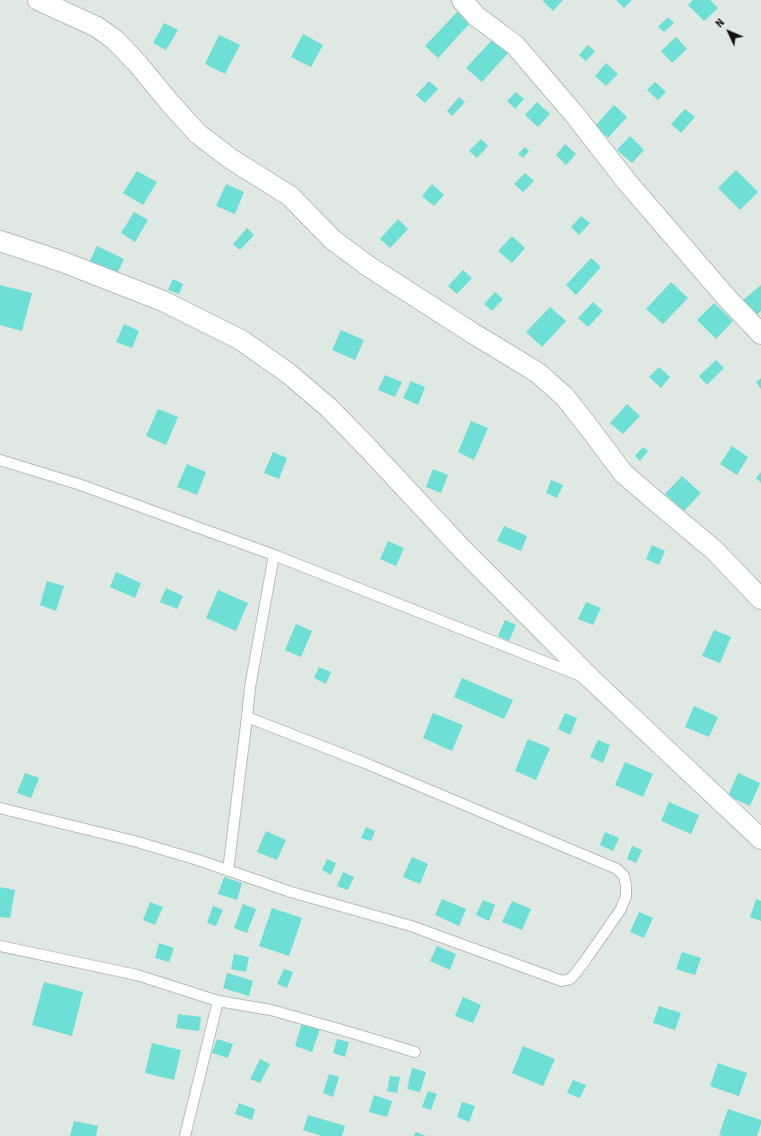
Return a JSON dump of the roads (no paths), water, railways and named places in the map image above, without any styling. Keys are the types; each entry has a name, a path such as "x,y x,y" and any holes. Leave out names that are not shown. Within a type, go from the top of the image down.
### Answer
{"street":[{"path":"38,0 97,28 114,40 137,63 198,134 231,159 290,196 339,245 368,266 538,373 565,397 588,425 623,473 714,550 761,599"},
{"path":"462,0 476,16 515,45 575,114 627,182 726,297 761,334"},
{"path":"0,241 63,262 162,301 241,340 288,373 328,407 462,549 591,680 761,838"}],"lane":[{"path":"0,460 78,484 274,555 591,680"},
{"path":"228,871 250,686 274,555"},
{"path":"0,808 134,841 198,860 291,892 411,926 562,981 570,979 575,974 621,908 626,896 626,885 624,876 616,869 353,758 247,717"},
{"path":"0,946 137,975 218,1001 270,1010 415,1052"},
{"path":"185,1136 218,1001"}]}
